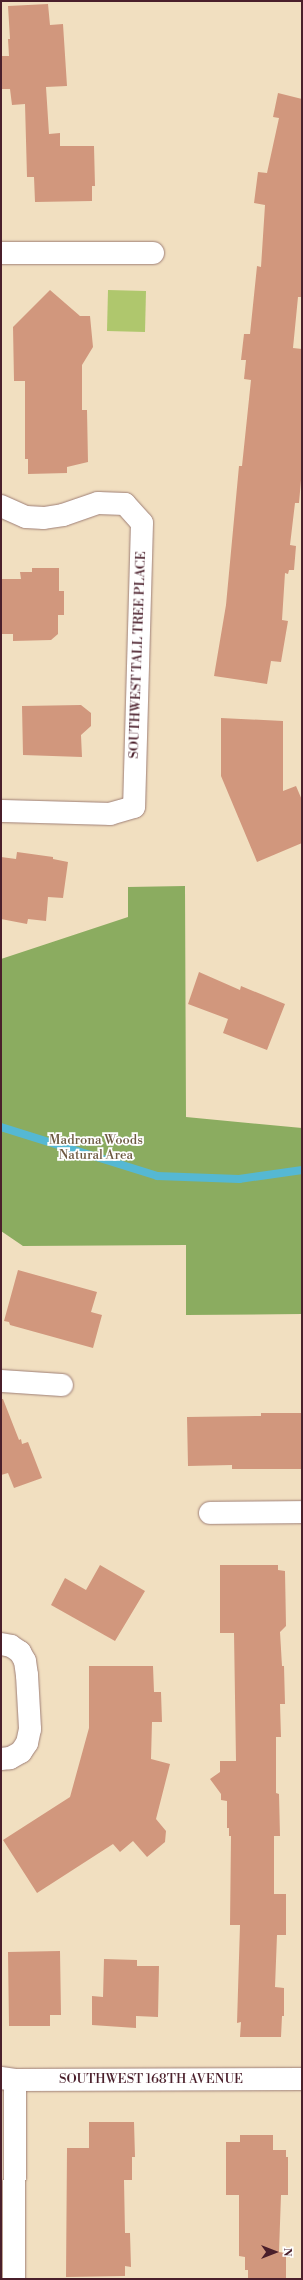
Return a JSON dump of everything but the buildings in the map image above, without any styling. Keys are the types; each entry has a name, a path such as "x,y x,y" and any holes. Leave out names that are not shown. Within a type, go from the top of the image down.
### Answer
{"street":[{"path":"1,252 153,252"},
{"name":"SOUTHWEST TALL TREE PLACE","path":"1,506 26,517 44,518 63,515 98,504 125,504 142,523 134,807 110,814 1,811"},
{"path":"1,1381 62,1385"},
{"path":"210,1513 302,1512"},
{"path":"1,1644 11,1646 20,1652 25,1661 30,1729 27,1743 21,1752 10,1758 1,1759"},
{"path":"8,2079 14,2279"},
{"name":"SOUTHWEST 168TH AVENUE","path":"8,2079 302,2079"}],"green space":[{"path":"108,290 146,291 145,332 107,331"},
{"name":"Madrona Woods Natural Area","path":"185,886 186,1117 302,1128 302,1314 186,1315 186,1245 23,1246 1,1231 1,959 128,917 128,887"}],"waterway":[{"path":"1,1127 157,1176 239,1179 302,1170"}]}
